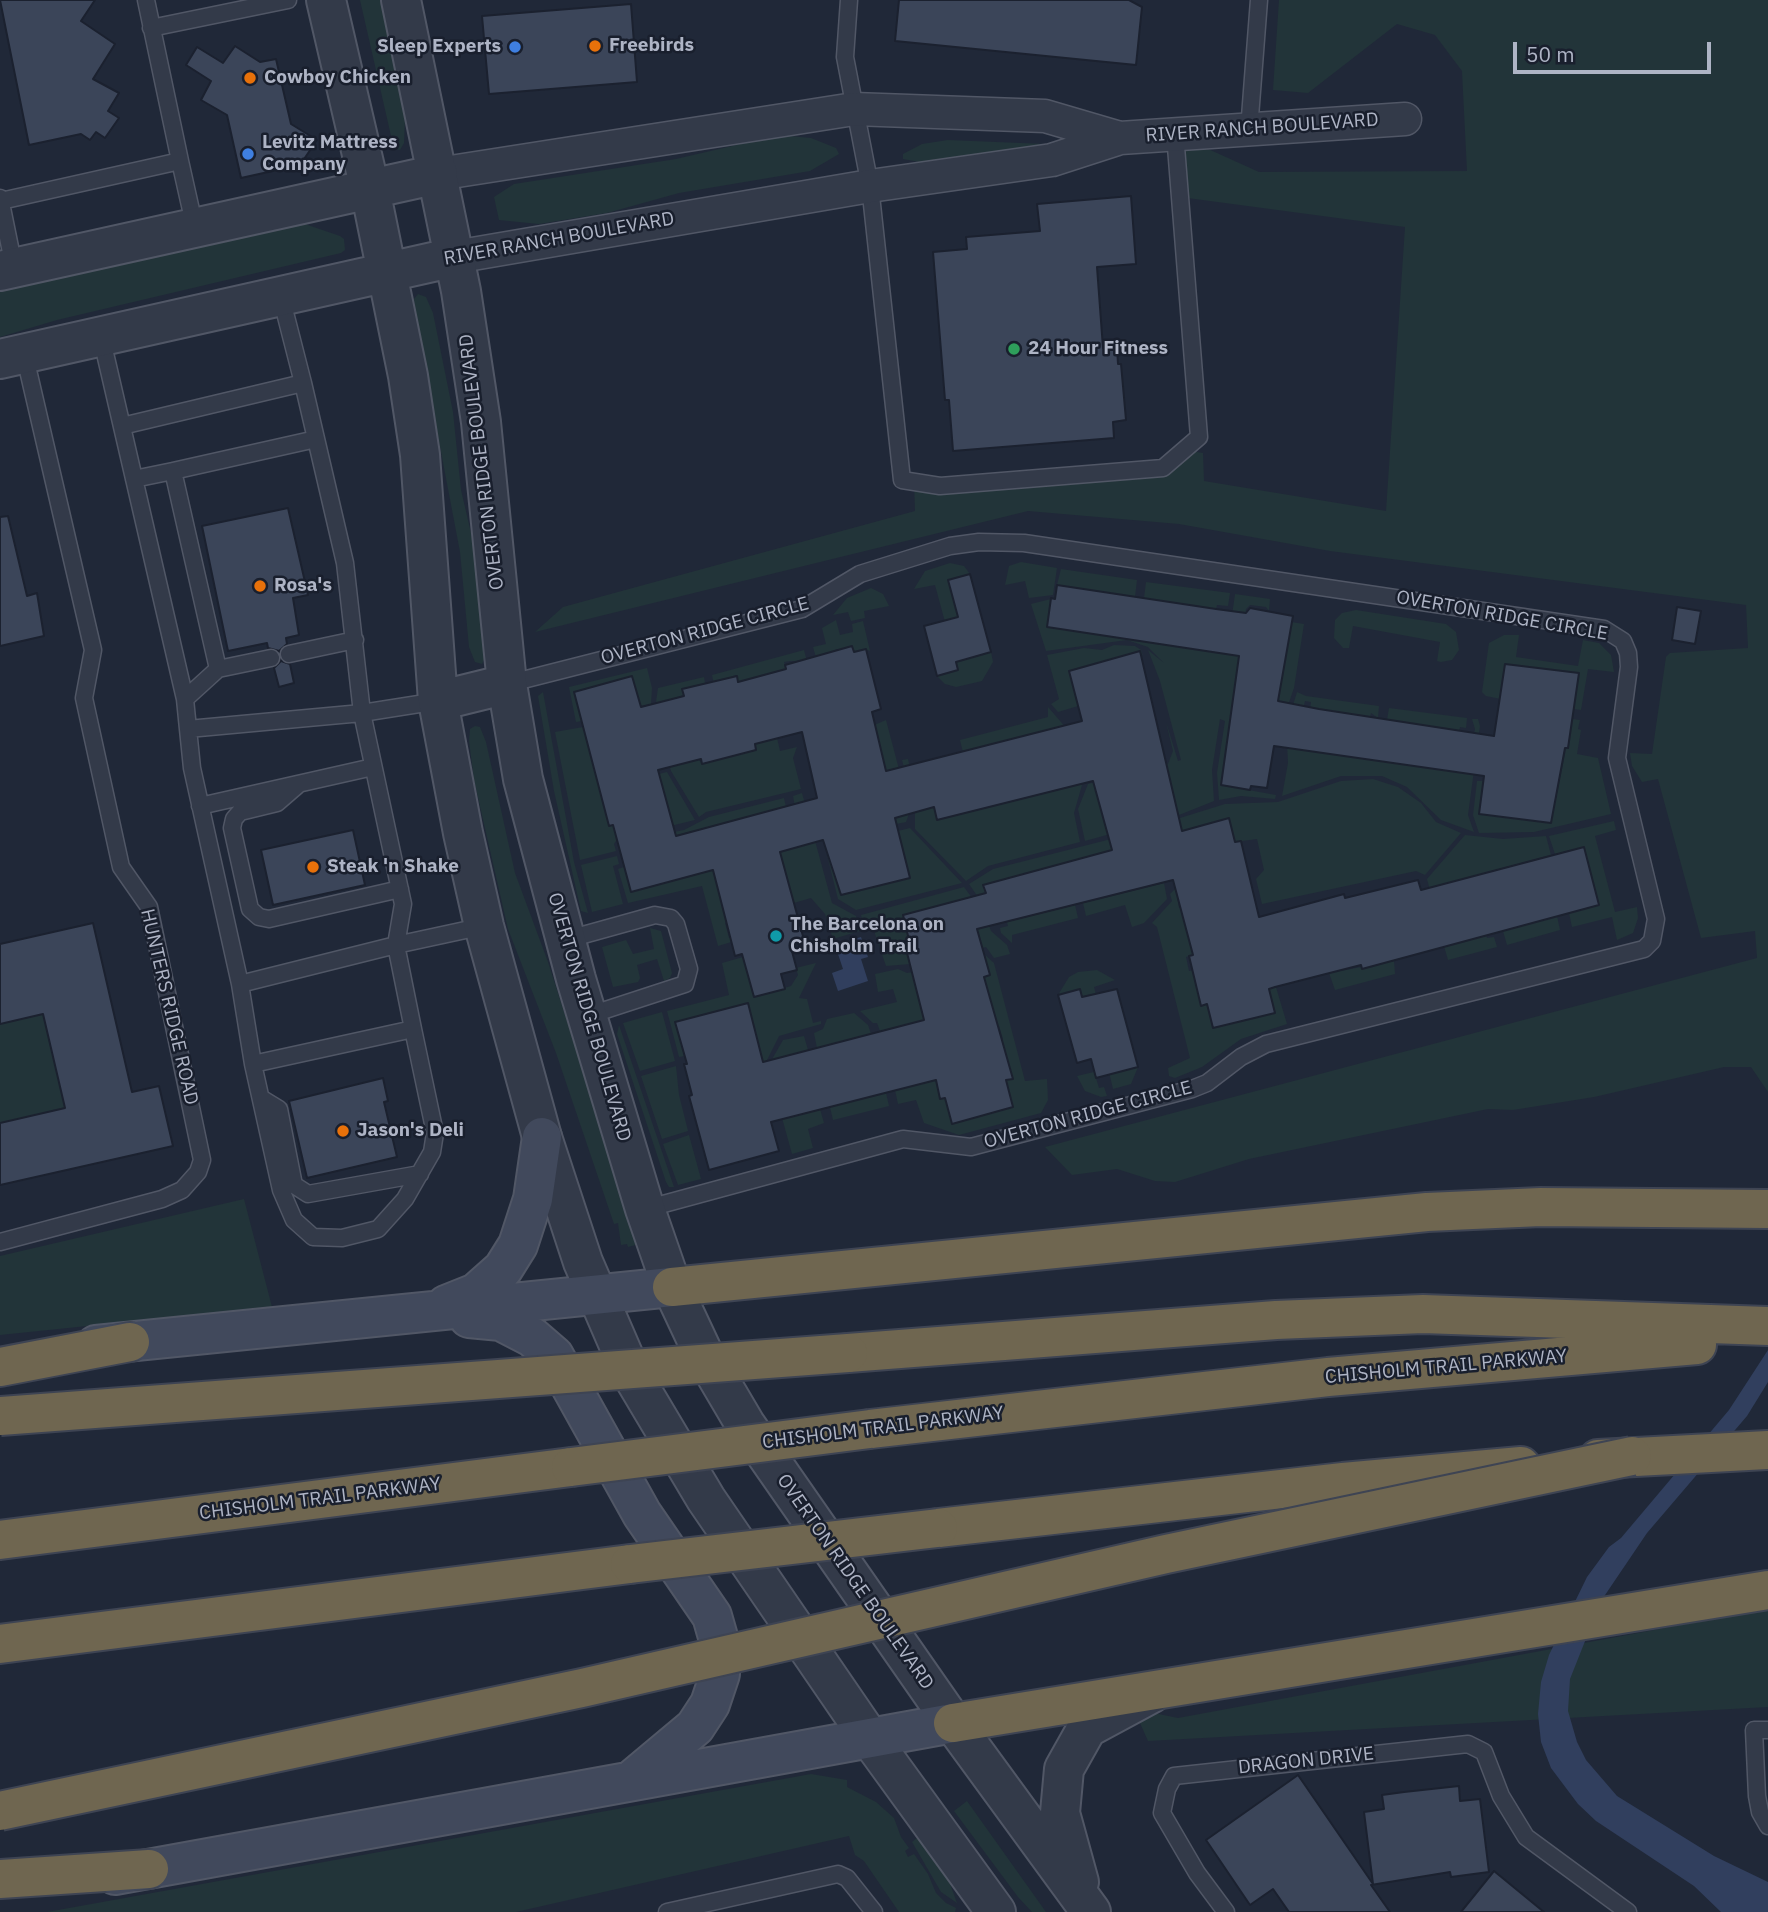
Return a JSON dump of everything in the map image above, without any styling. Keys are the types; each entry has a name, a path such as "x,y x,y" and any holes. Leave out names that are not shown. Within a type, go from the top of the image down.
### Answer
{"highway":[{"path":"672,1287 1427,1212 1578,1207 1768,1209"},
{"path":"0,1416 1276,1320 1423,1314 1768,1326"},
{"path":"0,1367 130,1342"},
{"name":"CHISHOLM TRAIL PARKWAY","path":"0,1540 870,1429 1191,1393 1496,1361 1768,1342"},
{"path":"0,1644 629,1564 1343,1482 1632,1456 1768,1450"},
{"path":"0,1811 582,1688 1166,1554 1632,1456"},
{"path":"953,1723 1768,1590"},
{"path":"0,1879 149,1869"}],"main road":[{"path":"424,1313 476,1293 503,1269 522,1237 533,1199 542,1137"},
{"path":"0,1354 672,1287"},
{"path":"424,1313 501,1321 532,1336 554,1356 642,1514 712,1616 720,1644 720,1674 710,1704 695,1727 633,1779"},
{"path":"0,1895 953,1723"}],"street":[{"path":"326,0 388,269 420,455 438,701 484,926 542,1137 596,1296 631,1373 706,1499 869,1737 996,1912"},
{"name":"OVERTON RIDGE BOULEVARD","path":"401,0 455,257 481,422 507,684 523,779 587,1016 645,1209 672,1287 702,1351 745,1424 953,1723 1088,1908"},
{"name":"RIVER RANCH BOULEVARD","path":"7,269 438,174 854,109 1045,116 1120,138"},
{"name":"RIVER RANCH BOULEVARD","path":"12,356 388,269 870,186 1052,160 1120,138 1405,119"},
{"path":"438,701 507,684"},
{"path":"1088,1908 1060,1813 1063,1769 1087,1728 1163,1687"}],"lane":[{"path":"146,0 195,228"},
{"path":"849,0 845,57 870,186 902,480 940,486 1163,468 1199,437 1175,134"},
{"path":"1249,130 1259,0"},
{"path":"151,28 280,1"},
{"path":"7,269 0,200 180,161"},
{"path":"101,336 185,699 192,768 240,984 253,1064 281,1190 294,1220 313,1237 342,1238 378,1230 405,1199 420,1174 432,1152 435,1133 396,945 403,904 362,713 345,563 280,294"},
{"name":"HUNTERS RIDGE ROAD","path":"0,1242 162,1199 182,1190 198,1172 202,1160 149,907 121,867 84,698 93,650 12,356"},
{"path":"122,426 303,383"},
{"path":"134,478 316,439"},
{"path":"173,471 218,669"},
{"name":"OVERTON RIDGE CIRCLE","path":"507,684 802,609 860,574 950,546 979,542 1024,543 1604,629 1623,642 1628,653 1629,667 1617,758 1656,919 1652,942 1644,949 1276,1041 1253,1050 1220,1075 1192,1089 971,1147 903,1139 645,1209"},
{"path":"289,654 355,640"},
{"path":"185,699 218,669 271,658"},
{"path":"188,729 362,713 438,701"},
{"path":"201,806 373,768"},
{"path":"299,784 277,803 240,812 234,819 232,828 250,909 259,917 269,919 400,889"},
{"path":"565,940 655,915 671,918 677,924 689,969 685,984 587,1016"},
{"path":"240,984 484,926"},
{"path":"253,1064 413,1029"},
{"path":"261,1098 279,1109 294,1185 308,1194 420,1174"},
{"path":"1768,1730 1754,1730 1757,1796 1760,1812 1768,1826"},
{"name":"DRAGON DRIVE","path":"1226,1912 1197,1873 1162,1813 1167,1789 1174,1776 1455,1745 1477,1746 1484,1752 1501,1796 1526,1837 1628,1912"},
{"path":"667,1912 838,1874 846,1878 874,1912"}],"shaded area":[{"path":"360,0 381,0 405,117 404,143 400,150 394,149"},
{"path":"1279,0 1768,0 1768,1092 1751,1067 1724,1067 1594,1097 1513,1110 1488,1109 1249,1159 1175,1182 1155,1181 1117,1169 1072,1175 1045,1147 1757,958 1755,931 1701,938 1658,779 1642,782 1632,766 1630,753 1652,754 1666,657 1670,653 1748,648 1746,605 1330,551 1179,524 1028,511 535,632 563,607 915,511 914,482 1163,468 1183,450 1203,453 1204,481 1386,511 1405,227 1180,197 1175,134 1259,172 1467,171 1462,71 1435,35 1397,24 1308,93 1273,90"},
{"path":"780,135 811,138 836,148 839,154 810,171 679,193 607,213 539,224 499,220 494,197 514,184 676,159"},
{"path":"948,140 1045,144 1045,148 930,164 903,159 903,154 922,144"},
{"path":"299,222 340,236 344,239 345,250 57,320 0,337 0,284"},
{"path":"418,294 426,297 433,313 453,412 461,490 477,559 487,654 482,664 475,662 469,647 460,552 415,315 414,299"},
{"path":"1021,562 1057,568 1053,595 1029,598 1025,581 1005,585 1009,566"},
{"path":"950,563 964,566 970,574 949,580 970,658 991,652 993,662 982,681 956,687 945,684 937,676 958,670 935,585 914,589 925,571"},
{"path":"1061,569 1137,580 1135,597 1057,585"},
{"path":"1146,582 1230,593 1228,606 1217,605 1216,609 1144,598"},
{"path":"871,588 883,594 889,606 864,611 865,618 851,621 848,612 833,615 847,598"},
{"path":"1235,594 1270,599 1269,611 1266,607 1250,605 1246,609 1221,785 1276,795 1275,799 1241,796 1219,800 1217,773 1225,721 1220,719 1212,770 1214,801 1179,815 1085,841 1078,809 1088,784 1168,764 1173,751 1166,722 1178,761 1181,760 1160,681 1148,650 1164,663 1148,647 1127,640 1046,651 1031,604 1051,599 1230,630"},
{"path":"1356,610 1446,624 1456,632 1459,650 1452,660 1441,662 1437,661 1440,642 1353,626 1349,648 1343,648 1334,638 1335,620 1342,613"},
{"path":"836,620 840,635 853,632 852,624 863,621 870,651 865,649 840,656 837,649 817,661 813,647 826,644 822,628"},
{"path":"1291,622 1304,624 1294,688 1286,711 1277,709"},
{"path":"1504,635 1519,635 1516,657 1578,666 1583,640 1599,643 1611,655 1614,672 1588,669 1581,710 1574,709 1578,673 1505,664 1501,699 1486,696 1482,692 1489,643"},
{"path":"1114,645 1135,646 1141,650 1143,656 1140,651 1069,671 1078,706 1058,712 1051,704 1059,699 1047,655 1084,648 1102,650"},
{"path":"804,650 808,665 801,666 799,661 784,662 786,669 738,682 736,675 731,677 732,681 715,689 712,675"},
{"path":"647,668 652,688 651,704 640,706 632,676 574,692 582,721 576,722 569,687"},
{"path":"704,677 706,688 659,703 702,764 750,747 751,752 756,750 755,744 777,738 780,751 797,747 793,758 801,789 706,812 699,817 671,771 655,709 658,688"},
{"path":"543,692 574,862 588,913 581,911 554,791 538,696"},
{"path":"1297,692 1306,696 1379,706 1378,718 1371,713 1370,717 1310,710 1311,702 1305,701 1303,709 1290,715"},
{"path":"1048,707 1067,729 1082,785 1074,813 1080,842 988,866 966,881 915,829 915,809 902,760 908,759 919,811 934,807 963,752 960,740 1048,717"},
{"path":"1389,708 1467,718 1466,728 1460,727 1459,731 1387,720"},
{"path":"1472,719 1478,719 1480,726 1468,815 1474,832 1441,820 1407,787 1382,776 1341,776 1282,796 1288,763 1287,742 1290,748 1466,773 1475,729"},
{"path":"1572,719 1580,720 1577,754 1598,758 1611,814 1534,832 1479,833 1473,815 1477,781 1483,781 1479,814 1551,823"},
{"path":"886,720 910,811 906,822 896,824 876,730 844,738"},
{"path":"480,727 486,742 515,873 548,962 639,1244 628,1247 627,1244 621,1245 618,1223 614,1224 556,1053 508,929 474,780 469,741 470,729"},
{"path":"583,727 659,774 667,772 695,820 617,839 614,844 616,851 580,860 555,732"},
{"path":"1373,779 1398,787 1421,803 1436,822 1461,833 1425,875 1416,871 1262,904 1256,879 1264,870 1257,839 1235,842 1228,819 984,885 987,910 969,884 993,869 1119,837 1225,804 1278,802 1341,781"},
{"path":"802,793 832,903 856,916 860,931 833,939 825,914 811,898 725,923 729,938 749,933 738,940 718,946 702,886 628,903 618,869 624,867 631,892 802,846 793,796"},
{"path":"784,798 786,807 635,846 627,841 684,830 709,817"},
{"path":"1614,821 1616,830 1595,836 1615,912 1637,907 1638,918 1633,933 1617,940 1612,917 1572,927 1569,913 1599,904 1584,847 1555,854 1549,836"},
{"path":"819,823 841,895 910,878 898,831 910,828 962,883 856,910 838,899"},
{"path":"1465,835 1503,839 1546,836 1551,855 1451,882 1434,905 1427,879"},
{"path":"617,856 619,864 613,866 623,904 592,912 581,865"},
{"path":"1164,883 1167,899 1144,923 1132,927 1125,905 1086,916 1083,903"},
{"path":"964,887 986,917 991,931 1007,945 1010,954 994,958 986,947 982,948 976,937 979,936 976,923 964,899 904,915 909,940 904,942 907,954 913,953 911,964 886,966 873,928 865,930 861,915"},
{"path":"1177,887 1184,894 1177,896 1179,908 1187,906 1193,955 1186,957 1189,971 1195,970 1201,1005 1207,1004 1213,1028 1275,1013 1269,989 1275,984 1287,1024 1241,1039 1202,1067 1175,1078 1169,1076 1168,1068 1190,1058 1157,927 1152,923 1172,901 1170,894"},
{"path":"1075,905 1078,918 1012,935 1012,943 1001,933 1000,928 1008,926 1007,922"},
{"path":"1557,916 1560,930 1507,945 1503,931"},
{"path":"650,928 661,931 672,973 670,978 664,981 657,959 637,965 640,978 638,982 613,987 602,947 626,940 633,954 654,949"},
{"path":"1486,935 1487,938 1494,937 1497,947 1448,960 1441,936"},
{"path":"28,951 65,1108 0,1123 0,1024 27,1018 12,955"},
{"path":"984,954 994,963 1025,1081 1047,1079 1048,1100 1041,1113 959,1135 924,1123 916,1100 898,1104 895,1090 910,1024 880,1031 877,1023 873,1023 860,1011 897,1002 893,989 878,992 875,974 898,969 907,973 913,972 920,988 916,990 941,1083 937,1084 940,1099 945,1098 952,1123 1013,1107 1006,1080 1012,1079 996,1042 1003,1039 999,1026 993,1028 991,1002 984,977 990,975 986,961 981,963"},
{"path":"743,957 755,997 791,986 798,975 796,968 816,963 799,998 807,999 813,1023 821,1021 821,1024 779,1036 766,1062 774,1107 748,1003 676,1022 684,1056 679,1057 667,1011 729,995 722,963"},
{"path":"1394,961 1395,974 1335,990 1329,973"},
{"path":"1097,970 1115,980 1094,987 1117,1072 1138,1067 1131,1084 1113,1089 1109,1072 1095,1075 1099,1088 1104,1087 1107,1096 1101,1097 1085,1091 1077,1076 1102,1070 1080,989 1058,995 1069,977 1078,972"},
{"path":"662,1012 675,1061 640,1071 623,1023"},
{"path":"854,1013 868,1025 871,1034 817,1048 814,1033 823,1029 827,1019"},
{"path":"619,1025 674,1187 669,1187 666,1182 617,1034"},
{"path":"804,1036 808,1050 775,1059 790,1117 820,1109 824,1123 808,1129 813,1148 792,1154 779,1107 771,1061 783,1040"},
{"path":"676,1066 679,1095 688,1131 662,1139 641,1076"},
{"path":"886,1093 889,1106 833,1120 830,1107"},
{"path":"689,1135 701,1179 678,1185 663,1144"},
{"path":"244,1199 272,1307 0,1335 0,1256"},
{"path":"1768,1609 1768,1707 1148,1741 1136,1714 1154,1713 1178,1718"},
{"path":"811,1774 847,1780 847,1787 876,1802 894,1818 901,1837 909,1848 905,1851 908,1857 914,1854 928,1874 936,1893 956,1908 955,1912 899,1912 864,1861 855,1855 849,1836 516,1912 47,1912"},
{"path":"967,1801 1046,1912 1032,1912 1018,1897 954,1811"},
{"path":"918,1837 949,1881 957,1903 941,1892 912,1842"}],"water":[{"path":"861,937 868,957 861,959 868,981 838,991 832,973 843,969 835,945"},
{"path":"1768,1350 1768,1382 1747,1416 1647,1533 1601,1601 1570,1679 1568,1711 1577,1742 1586,1760 1617,1796 1714,1856 1768,1882 1768,1912 1721,1912 1694,1886 1596,1821 1578,1804 1551,1768 1541,1742 1538,1714 1541,1682 1549,1655 1587,1577 1609,1547 1621,1538 1729,1410"}],"building":[{"path":"0,0 95,0 81,21 115,44 93,79 119,93 108,111 119,118 105,138 96,132 90,140 81,134 29,145"},
{"path":"899,0 1129,0 1142,7 1136,65 895,41"},
{"path":"631,4 637,82 489,94 482,16"},
{"path":"235,46 260,62 276,59 291,124 317,140 300,165 241,178 227,115 201,100 211,81 186,65 197,47 223,63"},
{"path":"1131,196 1136,264 1097,267 1103,348 1117,347 1118,364 1121,364 1126,420 1113,422 1114,438 953,451 949,400 945,400 933,252 967,249 966,237 1040,231 1037,204"},
{"name":"Rosa's","path":"288,508 308,595 293,598 299,635 286,638 287,644 279,651 268,648 267,643 228,651 202,526"},
{"path":"8,516 27,596 37,593 44,636 0,646 0,517"},
{"path":"970,574 991,652 956,662 958,670 937,676 924,626 958,617 948,580"},
{"path":"1057,585 1246,613 1250,608 1293,616 1278,701 1319,709 1494,736 1505,664 1579,673 1568,748 1565,748 1551,823 1479,814 1484,776 1274,746 1267,788 1251,786 1250,790 1221,785 1239,656 1047,627 1051,598 1055,599"},
{"path":"1677,607 1701,611 1695,644 1672,640"},
{"path":"852,646 854,652 866,649 881,709 872,712 886,771 1082,721 1069,671 1140,651 1182,831 1229,818 1235,842 1241,841 1259,917 1344,894 1345,898 1418,880 1421,890 1584,847 1599,905 1362,969 1361,965 1275,987 1269,989 1275,1013 1213,1028 1207,1004 1201,1006 1189,956 1193,955 1173,880 977,929 990,975 984,977 1013,1079 1006,1080 1013,1107 952,1124 945,1098 940,1099 936,1080 771,1122 779,1151 709,1170 689,1096 692,1095 684,1064 687,1064 675,1022 748,1003 763,1062 924,1020 904,941 909,940 903,915 986,893 983,885 1112,850 1093,781 937,820 934,807 895,818 910,878 841,895 823,840 780,852 804,940 790,944 797,970 781,974 785,989 754,997 742,954 735,956 713,870 631,892 613,825 609,826 574,692 632,676 641,707 684,696 682,689 737,676 738,682 786,669 785,665","holes":["802,732 817,798 676,836 658,770 701,759 702,764 756,750 755,744"]},
{"path":"281,661 290,664 294,683 279,687 274,668"},
{"name":"Steak 'n Shake","path":"353,830 365,885 273,905 261,850"},
{"path":"93,923 132,1092 159,1086 173,1146 0,1185 0,1123 65,1108 43,1014 0,1024 0,944"},
{"path":"1080,989 1082,997 1117,989 1138,1067 1096,1078 1091,1059 1077,1063 1058,995"},
{"name":"Jason's Deli","path":"383,1078 388,1101 384,1102 397,1157 307,1178 289,1101"},
{"path":"1298,1775 1373,1884 1364,1812 1384,1809 1382,1795 1459,1786 1460,1801 1480,1799 1489,1872 1451,1877 1450,1872 1371,1885 1390,1912 1289,1912 1273,1889 1250,1905 1206,1840"},
{"path":"1494,1871 1544,1912 1461,1912"}],"place":[{"name":"Freebirds","path":"595,46"},
{"name":"Sleep Experts","path":"515,47"},
{"name":"Cowboy Chicken","path":"250,78"},
{"name":"Levitz Mattress Company","path":"248,154"},
{"name":"24 Hour Fitness","path":"1014,349"},
{"name":"Rosa's","path":"260,586"},
{"name":"Steak 'n Shake","path":"313,867"},
{"name":"The Barcelona on Chisholm Trail","path":"776,936"},
{"name":"Jason's Deli","path":"343,1131"}]}
